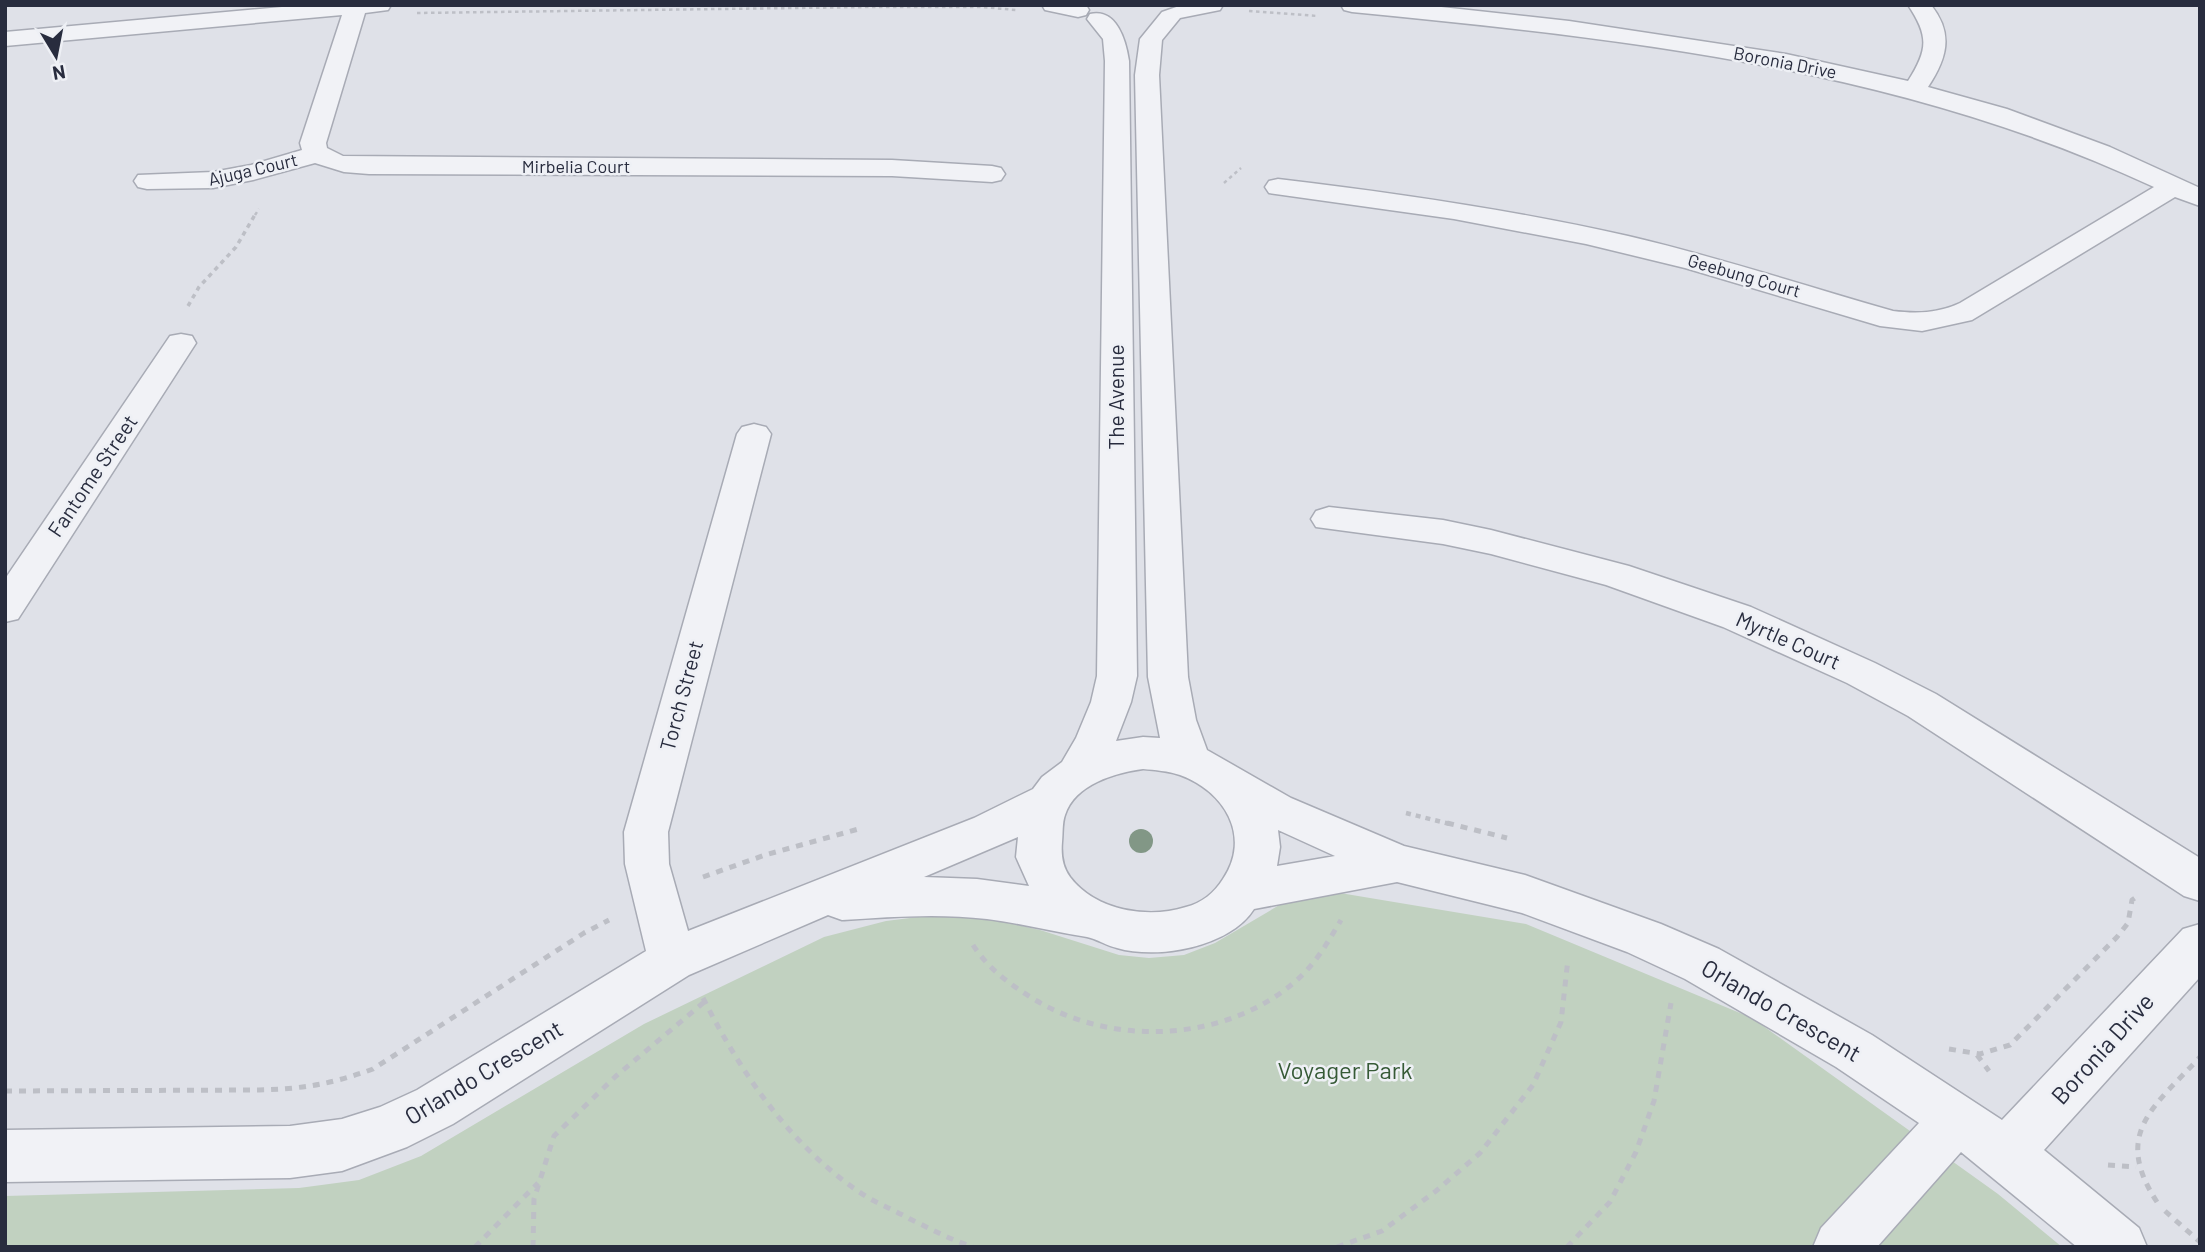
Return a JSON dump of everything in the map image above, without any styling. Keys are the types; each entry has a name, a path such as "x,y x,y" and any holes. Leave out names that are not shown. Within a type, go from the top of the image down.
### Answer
{"street":[{"path":"1053,5 1083,11 1163,16 1212,5"},
{"name":"Boronia Drive","path":"1352,5 1521,22 1642,38 1915,89 2085,143 2187,191"},
{"path":"1915,89 1930,66 1937,43 1930,20 1919,5"},
{"path":"5,39 368,6 315,132 313,143 317,154"},
{"name":"The Avenue","path":"1063,787 1101,733 1112,703 1117,664 1117,61 1114,38 1083,11"},
{"name":"The Avenue","path":"1163,16 1151,39 1147,75 1168,677 1177,731 1190,760"},
{"name":"Mirbelia Court","path":"317,154 337,163 377,166 892,168 992,174"},
{"name":"Ajuga Court","path":"147,181 178,184 231,179 317,154"},
{"name":"Geebung Court","path":"1278,187 1437,207 1584,235 1742,274 1891,320 1915,323 1937,322 1963,313 2187,191"},
{"name":"Fantome Street","path":"5,608 181,343"},
{"name":"Torch Street","path":"677,957 654,898 647,864 646,832 754,434"},
{"name":"Myrtle Court","path":"1329,519 1443,532 1490,542 1616,575 1737,617 1861,673 1922,705 2186,873"},
{"path":"1157,753 1190,760 1219,775 1249,810 1257,838 1255,866 1242,892 1219,913 1189,928 1156,934 1121,931 1090,919 1075,911 1053,888 1038,850 1039,824 1063,787 1101,761 1128,754 1157,753"},
{"name":"Orlando Crescent","path":"1230,786 1276,810 1397,863 1525,894 1644,937 1702,964 1854,1051 1957,1119 2006,1153 2120,1247"},
{"name":"Orlando Crescent","path":"5,1156 290,1152 342,1145 389,1129 435,1107 677,957 771,916 990,831 1063,787"},
{"name":"Orlando Crescent","path":"1242,892 1397,863"},
{"name":"Orlando Crescent","path":"812,902 920,895 965,897 1007,901 1090,919"},
{"name":"Boronia Drive","path":"2006,1153 2200,944"},
{"path":"1840,1247 1957,1119"}],"path":[{"path":"558,10 1003,7 1020,10"},
{"path":"1237,12 1279,11 1318,16"},
{"path":"1405,813 1511,839"},
{"path":"5,1091 286,1090 335,1083 373,1069 584,933 654,898 714,872 862,828"},
{"path":"1944,1047 1976,1054 1995,1053 2010,1045 2117,937 2128,923 2132,900 2186,873"},
{"path":"1337,1247 1382,1231 1436,1191 1480,1153 1533,1085 1561,1021 1569,951 1577,914"},
{"path":"970,939 981,960 1013,987 1047,1007 1091,1024 1116,1029 1161,1030 1209,1026 1250,1011 1287,989 1311,966 1334,937 1342,917"},
{"path":"677,957 741,1065 761,1094 809,1149 862,1193 954,1241 973,1247"},
{"path":"1567,1247 1610,1202 1636,1152 1654,1101 1672,993"},
{"path":"533,1247 534,1199 554,1136 615,1076 705,1002"},
{"path":"1976,1054 1989,1071"},
{"path":"2200,1057 2141,1127 2134,1148 2136,1167 2145,1186 2167,1214 2200,1242"},
{"path":"2107,1165 2136,1167"},
{"path":"475,1247 540,1181"}],"green space":[{"name":"Voyager Park","path":"1334,892 1526,924 1752,1018 1998,1194 2062,1247 5,1247 5,1196 299,1188 359,1180 421,1156 644,1024 824,937 886,921 926,916 969,917 1040,930 1119,955 1149,958 1184,955 1215,943 1288,900"}]}
